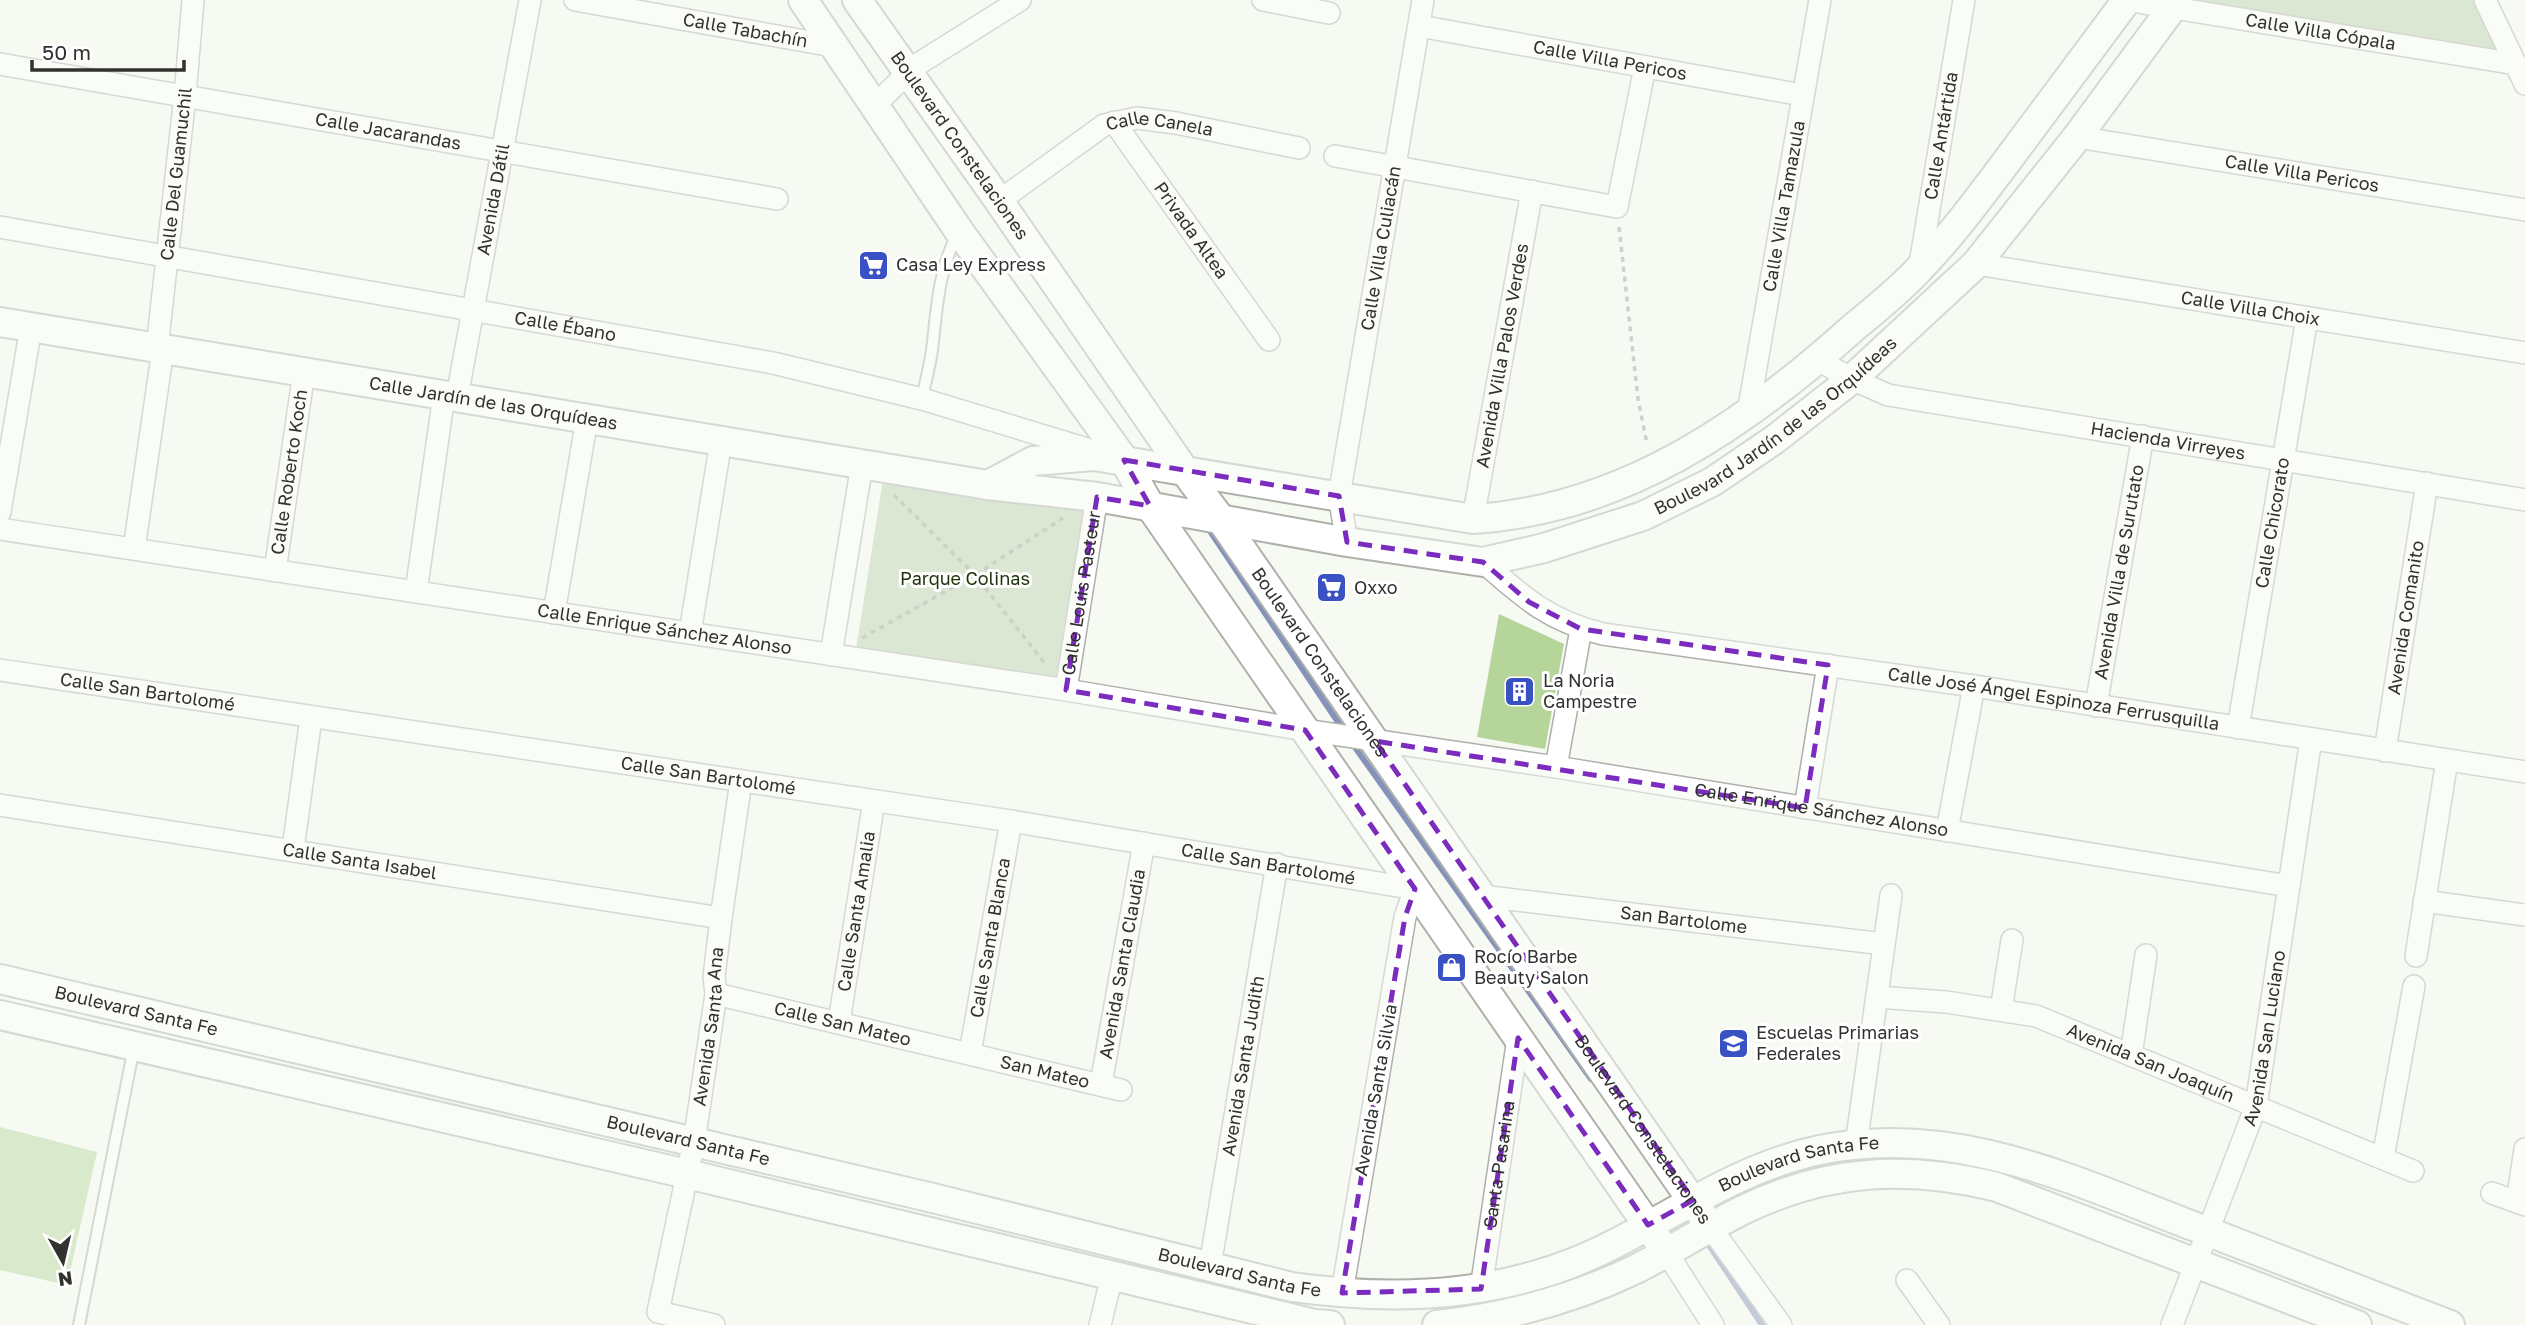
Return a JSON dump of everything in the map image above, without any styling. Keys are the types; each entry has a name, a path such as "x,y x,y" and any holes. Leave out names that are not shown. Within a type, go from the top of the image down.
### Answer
{"street":[{"name":"Calle Del Guamuchil","path":"134,550 160,348 192,0"},
{"name":"Avenida Dátil","path":"416,592 450,396 473,310 530,0"},
{"name":"Calle Tabachín","path":"575,0 833,46"},
{"name":"Boulevard Constelaciones","path":"803,0 833,46 879,101 960,230 1124,460 1150,506 1317,732 1415,889 1518,1038 1691,1239 1781,1325"},
{"name":"Boulevard Constelaciones","path":"857,0 905,75 999,201 1222,521 1365,739 1482,895 1671,1213 1691,1239 1713,1325"},
{"path":"879,101 905,75 1020,0"},
{"name":"Calle Villa Culiacán","path":"1347,542 1339,496 1423,0"},
{"name":"Calle Villa Tamazula","path":"1748,413 1820,0"},
{"name":"Calle Antártida","path":"1919,270 1964,0"},
{"name":"Boulevard Jardín de las Orquídeas","path":"1124,460 1473,520 1503,518 1604,493 1653,471 1700,446 1748,413 1818,360 1919,270 1959,225 2126,0"},
{"name":"Calle Villa Cópala","path":"2126,0 2175,4 2516,64"},
{"path":"2485,0 2525,84"},
{"path":"1276,1 1329,13"},
{"name":"Boulevard Jardín de las Orquídeas","path":"1222,521 1483,562 1585,536 1643,516 1712,482 1774,440 1852,379 1976,264 2077,137 2175,4"},
{"name":"Calle Villa Pericos","path":"1419,26 1802,95"},
{"name":"Calle Jacarandas","path":"0,64 777,198"},
{"path":"1335,156 1616,207 1645,66"},
{"name":"Calle Canela","path":"999,201 1104,125 1114,122 1137,118 1176,123 1299,148"},
{"name":"Privada Altea","path":"1114,122 1269,340"},
{"name":"Calle Villa Pericos","path":"2077,137 2525,210"},
{"name":"Avenida Villa Palos Verdes","path":"1473,520 1532,191"},
{"name":"Calle Ébano","path":"0,227 773,363 922,399 1124,460"},
{"name":"Calle Villa Choix","path":"1976,264 2525,353"},
{"name":"Calle Chicorato","path":"2238,729 2307,318"},
{"name":"Calle Jardín de las Orquídeas","path":"0,322 988,485 1097,496 1222,521"},
{"path":"0,512 32,327"},
{"name":"Hacienda Virreyes","path":"1818,360 1888,395 2525,500"},
{"name":"Calle Roberto Koch","path":"275,571 304,372"},
{"path":"554,613 586,419"},
{"name":"Avenida Villa de Surutato","path":"2096,706 2143,436"},
{"path":"690,633 721,441"},
{"path":"988,485 1033,461 1094,456 1124,460"},
{"path":"831,655 862,464"},
{"name":"Avenida Comanito","path":"2385,751 2427,484"},
{"name":"Calle Louis Pasteur","path":"1066,690 1097,496"},
{"name":"Calle Enrique Sánchez Alonso","path":"0,529 1066,690 1317,732 1556,766 2289,886"},
{"name":"Calle José Ángel Espinoza Ferrusquilla","path":"1483,562 1529,602 1559,621 1603,634 1974,686 2525,772"},
{"path":"1556,766 1581,629"},
{"path":"1805,808 1828,665"},
{"name":"Calle San Bartolomé","path":"0,670 1011,821 1415,889"},
{"path":"1947,831 1974,686"},
{"path":"293,849 311,718"},
{"name":"Avenida San Luciano","path":"2172,1325 2256,1106 2311,739"},
{"path":"2416,956 2447,760"},
{"name":"Avenida Santa Ana","path":"659,1318 694,1142 716,994 714,977 741,781"},
{"name":"Calle Santa Amalia","path":"839,1022 874,801"},
{"name":"Calle Santa Isabel","path":"0,805 721,918"},
{"name":"Calle Santa Blanca","path":"970,1053 1011,821"},
{"name":"Avenida Santa Claudia","path":"1101,1084 1144,843"},
{"name":"Avenida Santa Judith","path":"1210,1266 1277,864"},
{"name":"Avenida Santa Silvia","path":"1342,1293 1405,917 1415,889"},
{"name":"San Bartolome","path":"1482,895 1884,944"},
{"path":"1856,1144 1891,895"},
{"path":"2424,901 2525,915"},
{"path":"2001,1010 2012,940"},
{"path":"2131,1055 2146,955"},
{"name":"Boulevard Santa Fe","path":"0,979 694,1142 1292,1287 1342,1293 1431,1294 1480,1289 1558,1270 1762,1167 1819,1150 1856,1144 1928,1143 2031,1165 2451,1325"},
{"path":"2384,1158 2414,986"},
{"name":"Calle San Mateo","path":"716,994 970,1053"},
{"name":"Avenida San Joaquín","path":"1877,997 1946,1002 2036,1016 2413,1171"},
{"name":"Boulevard Santa Fe","path":"0,1015 687,1174 1315,1324 1330,1325"},
{"name":"Santa Pasarina","path":"1480,1289 1518,1038"},
{"name":"San Mateo","path":"970,1053 1121,1090"},
{"path":"2493,1193 2521,1204 2525,1149"},
{"name":"Boulevard Santa Fe","path":"1437,1325 1520,1312 1588,1289 1770,1198 1825,1180 1875,1173 1923,1174 1997,1187 2357,1325"},
{"path":"1100,1325 1112,1276"},
{"path":"1907,1280 1939,1325"},
{"path":"659,1318 714,1325"}],"lane":[{"path":"922,399 941,277 960,230"},
{"path":"79,1325 134,1047"}],"path":[{"path":"1616,207 1637,399 1653,471"},
{"path":"890,492 975,575 1066,690"},
{"path":"831,655 975,575 1064,518"}],"highlighted area":[{"path":"1124,460 1339,496 1347,542 1483,562 1529,602 1581,629 1828,665 1805,808 1375,741 1693,1200 1648,1225 1518,1038 1481,1289 1473,1291 1342,1293 1405,917 1415,889 1305,730 1066,690 1097,497 1150,506"}],"green space":[{"path":"2480,0 2507,55 2199,1"},
{"name":"Parque Colinas","path":"883,480 1091,512 1067,679 856,649"}],"building":[{"name":"La Noria Campestre","path":"1499,614 1564,644 1545,749 1477,737"},
{"path":"0,1127 97,1152 67,1285 0,1270"}],"waterway":[{"path":"1210,531 1344,731"},
{"path":"1352,743 1591,1079"},
{"path":"1705,1239 1762,1325"}],"place":[{"name":"Casa Ley Express","path":"873,265"},
{"name":"Oxxo","path":"1331,588"},
{"name":"La Noria Campestre","path":"1520,691"},
{"name":"Rocío Barbe Beauty Salon","path":"1451,967"},
{"name":"Escuelas Primarias Federales","path":"1733,1043"}]}
